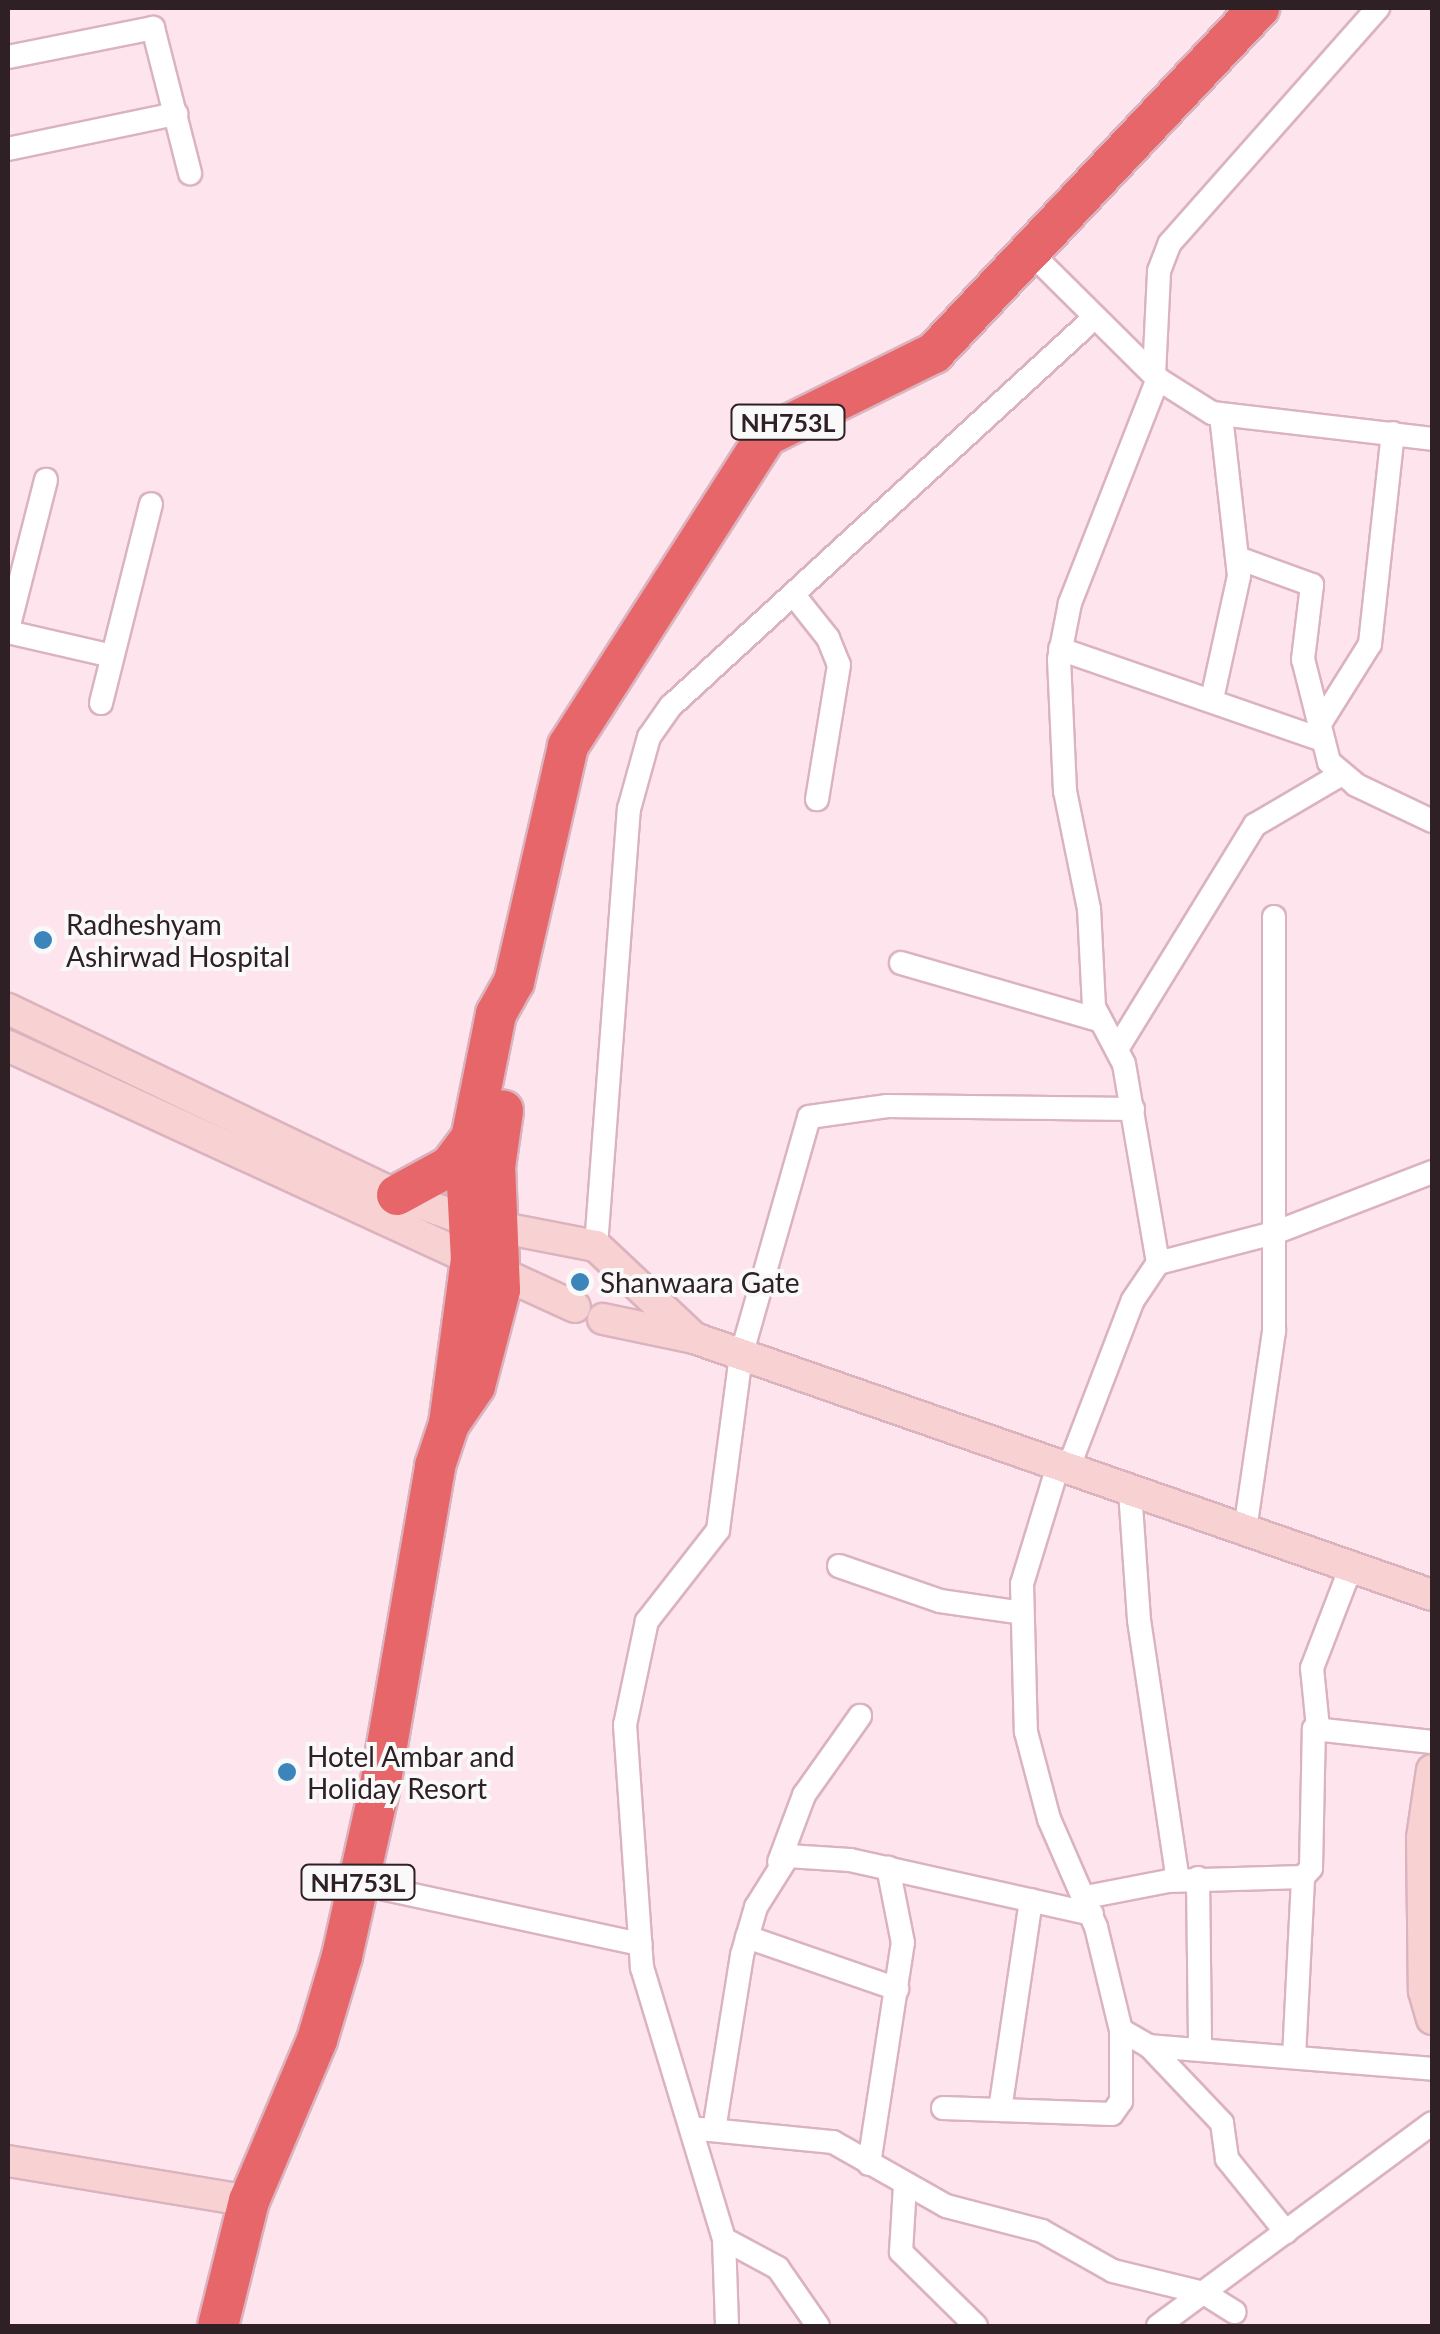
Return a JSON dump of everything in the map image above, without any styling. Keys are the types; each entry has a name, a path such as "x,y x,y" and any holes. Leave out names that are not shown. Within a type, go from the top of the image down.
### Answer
{"highway":[{"name":"NH753L","path":"487,1246 466,1164 496,1014 514,982 568,746 747,458 766,436 804,412 934,353 1259,8"},
{"name":"NH753L","path":"218,2326 249,2201 317,2040 358,1883 411,1578 449,1424 475,1386 495,1167 520,1023 514,982"},
{"path":"397,1195 450,1166 472,1137"}],"main road":[{"path":"8,1009 397,1195 487,1246 589,1313 694,1338 1432,1595"},
{"path":"8,1046 487,1246 596,1246 694,1338"},
{"path":"1432,1770 1422,1838 1424,1991 1432,2019"},
{"path":"8,2162 249,2201"}],"street":[{"path":"1158,1264 1133,1109 1117,1049 1098,1020 1089,910 1064,791 1060,649 1070,603 1156,377 1160,271 1170,243 1378,8"},
{"path":"8,57 147,26 157,33 190,173"},
{"path":"8,149 176,114"},
{"path":"1030,252 1156,377 1220,416 1432,438"},
{"path":"596,1246 636,772 649,736 671,706 1094,318"},
{"path":"1212,699 1237,594 1238,558 1220,416"},
{"path":"1319,733 1370,644 1393,432"},
{"path":"46,480 8,630 112,656"},
{"path":"101,703 151,504"},
{"path":"1238,558 1312,585 1302,649 1319,733 1340,775 1432,821"},
{"path":"793,594 828,638 839,664 817,799"},
{"path":"1060,649 1319,733"},
{"path":"1117,1049 1255,825 1340,775"},
{"path":"1245,1530 1273,1345 1274,918"},
{"path":"901,962 1098,1020"},
{"path":"727,2326 724,2239 686,2128 640,1944 625,1725 647,1621 718,1530 725,1510 741,1356 810,1117 887,1106 1133,1109"},
{"path":"942,2108 1112,2114 1121,2101 1121,2030 1089,1906 1049,1819 1027,1740 1022,1613 1023,1576 1133,1300 1158,1264 1274,1233 1432,1172"},
{"path":"1130,1491 1138,1620 1188,1879 1200,2050"},
{"path":"839,1566 940,1601 1022,1613"},
{"path":"1294,2058 1303,1876 1311,1868 1310,1738 1318,1728 1312,1668 1351,1567"},
{"path":"714,2130 748,1937 804,1795 860,1716"},
{"path":"1318,1728 1432,1742"},
{"path":"779,1862 802,1854 888,1867 1032,1900 1089,1906 1188,1879 1303,1876"},
{"path":"868,2164 904,1924 888,1867"},
{"path":"358,1883 640,1944"},
{"path":"1000,2110 1032,1900"},
{"path":"748,1937 897,1989"},
{"path":"1121,2030 1149,2046 1222,2123 1227,2159 1286,2232"},
{"path":"1149,2046 1432,2069"},
{"path":"1158,2326 1432,2123"},
{"path":"686,2128 833,2142 946,2206 1042,2230 1113,2271 1213,2286 1236,2320"},
{"path":"905,2185 901,2252 976,2326"},
{"path":"724,2239 778,2268 818,2326"}],"place":[{"name":"Radheshyam Ashirwad Hospital","path":"43,940"},
{"name":"Shanwaara Gate","path":"580,1282"},
{"name":"Hotel Ambar and Holiday Resort","path":"287,1772"}]}
